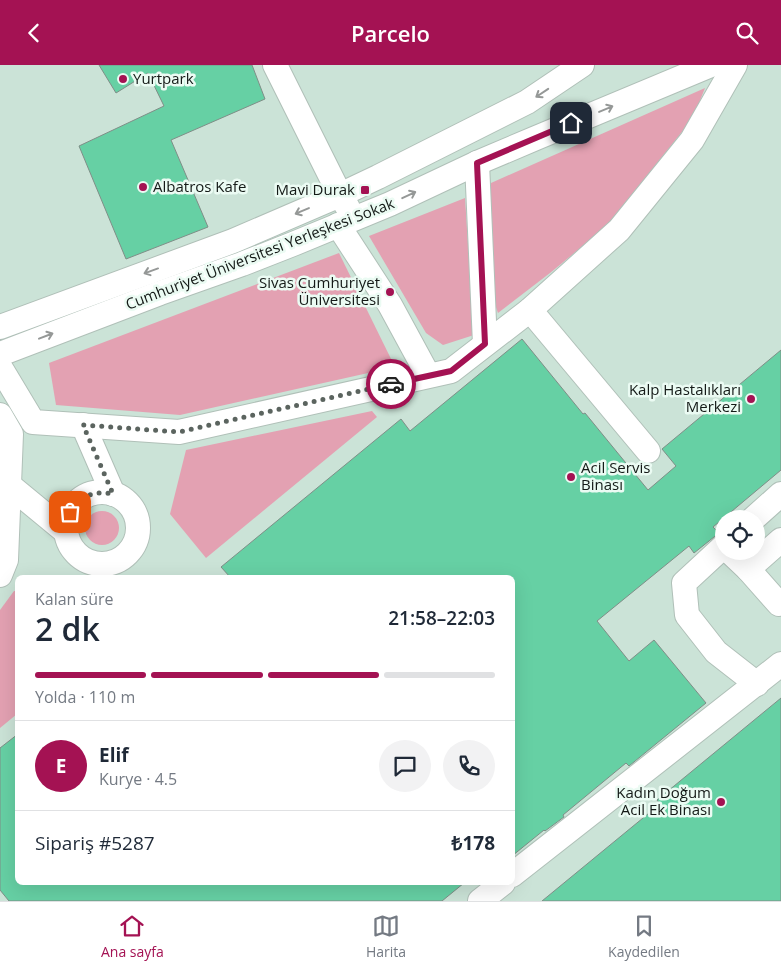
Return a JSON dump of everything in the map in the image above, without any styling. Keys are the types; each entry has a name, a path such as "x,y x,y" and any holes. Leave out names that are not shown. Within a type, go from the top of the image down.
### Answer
{"street":[{"path":"275,65 340,195 346,222 428,375"},
{"name":"Cumhuriyet Üniversitesi Yerleşkesi Sokak","path":"0,327 234,241 340,195 528,102 582,65"},
{"name":"Cumhuriyet Üniversitesi Yerleşkesi Sokak","path":"0,354 242,264 346,222 390,204 477,163 711,65"},
{"path":"0,367 32,422 179,432 451,371 530,309 619,231 692,140 735,65"},
{"path":"477,163 485,344"},
{"path":"530,309 648,451"},
{"path":"0,415 12,435 6,560 0,575"},
{"path":"83,425 113,494"},
{"path":"9,485 66,532"},
{"path":"93,493 113,494 122,499 130,505 136,514 138,524 135,544 129,553 112,563 101,564 82,558 74,551 66,532 70,512 84,497 93,493"},
{"path":"763,510 781,494"},
{"path":"748,569 781,540"},
{"path":"715,554 684,583 686,615 716,652 756,684"},
{"path":"738,560 779,604 781,602"},
{"path":"515,873 781,664"},
{"path":"480,901 500,885"}],"shaded area":[{"name":"Sivas Cumhuriyet Üniversitesi","path":"0,65 781,65 781,901 0,901"},
{"path":"705,88 693,118 607,226 498,313 489,287 491,183"},
{"path":"465,198 474,335 443,345 426,333 369,236"},
{"path":"339,253 395,367 180,415 56,405 49,363"},
{"path":"372,411 377,417 206,558 170,514 186,450"},
{"path":"102,511 114,516 119,528 114,540 102,545 90,540 85,528 90,516"},
{"path":"15,591 15,716 0,728 0,610"}],"building":[{"name":"Albatros Kafe","path":"99,65 252,65 265,99 171,140 208,227 126,259 79,146 164,106 148,73 116,93"},
{"path":"522,339 648,490 676,466 662,449 781,350 781,470 733,510 715,510 715,525 713,527 715,529 715,536 694,553 689,546 597,621 629,661 654,640 706,703 629,766 626,763 563,815 564,817 544,830 515,854 515,575 228,575 221,567 401,419 410,431"},
{"name":"Kadın Doğum Acil Ek Binası","path":"781,698 781,901 542,901 660,804 657,800"},
{"path":"15,736 15,885 462,885 442,901 9,901 0,890 0,748"}],"way so far":[{"path":"70,512 84,497 93,493 113,494 83,425 179,432 391,384"}],"place":[{"name":"Yurtpark","path":"123,79"},
{"name":"Albatros Kafe","path":"143,187"},
{"name":"Mavi Durak","path":"365,190"},
{"name":"Sivas Cumhuriyet Üniversitesi","path":"390,292"},
{"name":"Kalp Hastalıkları Merkezi","path":"751,399"},
{"name":"Acil Servis Binası","path":"571,477"},
{"name":"Kadın Doğum Acil Ek Binası","path":"721,802"}],"route":[{"path":"391,384 451,371 485,344 477,163 571,123"}]}
